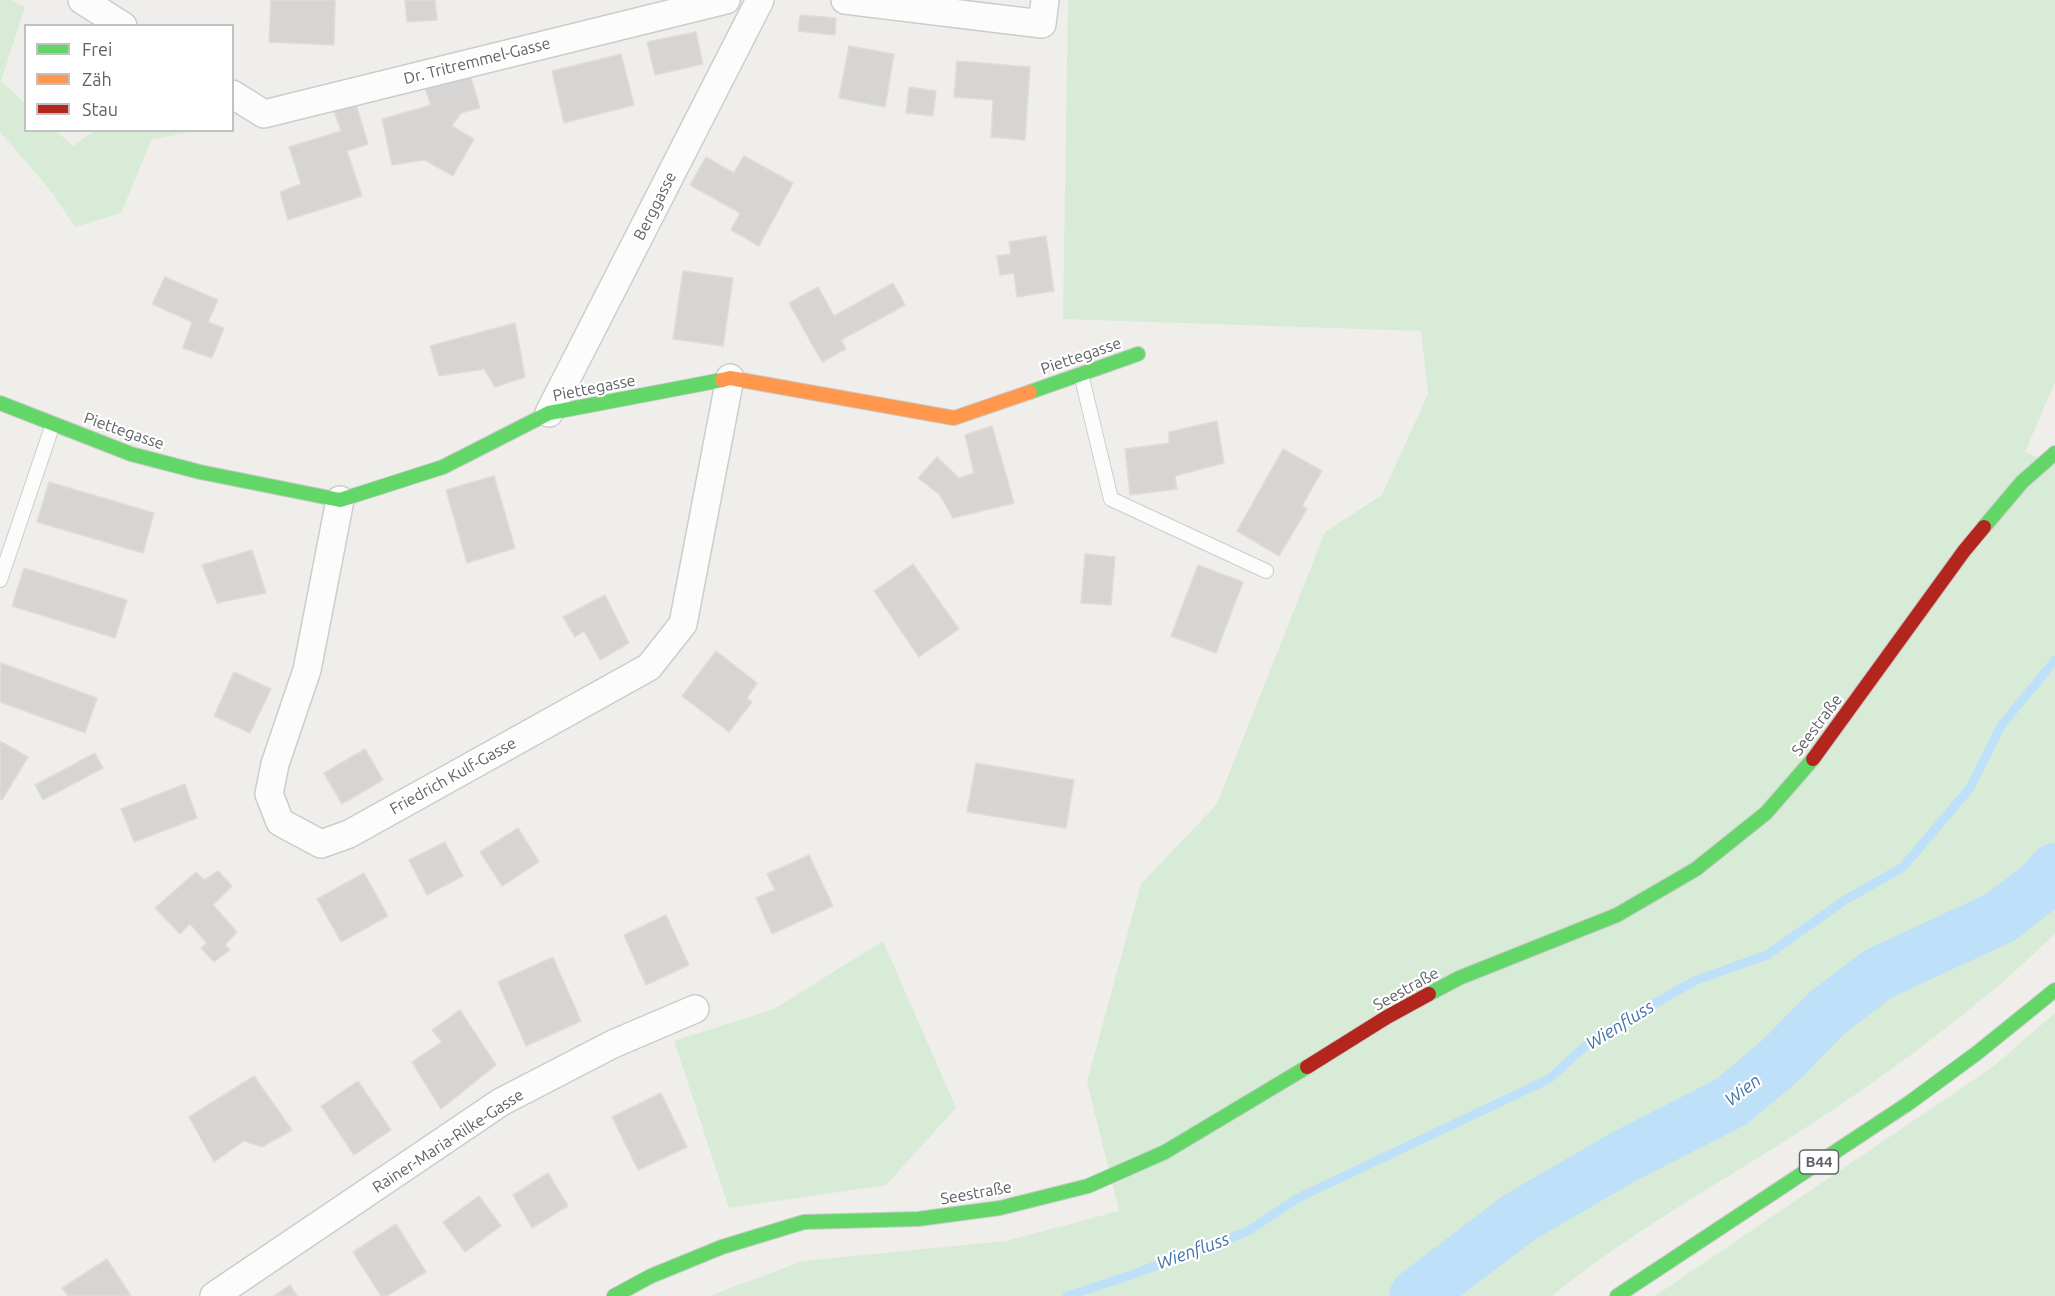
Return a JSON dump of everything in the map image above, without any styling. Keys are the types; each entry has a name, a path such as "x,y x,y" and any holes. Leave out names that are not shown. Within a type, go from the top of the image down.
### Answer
{"street":[{"path":"82,0 120,24"},
{"name":"Dr. Tritremmel-Gasse","path":"234,95 264,114 726,0"},
{"name":"Berggasse","path":"549,412 760,0"},
{"path":"845,0 1043,12"},
{"name":"Piettegasse","path":"0,403 130,454 200,472 340,500 443,467 549,412 730,378 954,418 1138,354"},
{"name":"Friedrich Kulf-Gasse","path":"340,500 307,670 275,764 269,794 280,822 321,844 349,834 649,667 682,624 730,378"},
{"name":"Seestraße","path":"615,1296 651,1276 722,1247 804,1222 918,1219 1000,1208 1088,1186 1165,1152 1243,1107 1387,1017 1459,978 1617,915 1657,892 1696,869 1766,813 1819,752 1964,552 2022,482 2055,453"},
{"name":"B44","path":"1617,1296 1909,1103 1977,1053 2055,990"},
{"name":"Rainer-Maria-Rilke-Gasse","path":"214,1296 501,1102 613,1044 695,1010"}],"lane":[{"path":"1081,374 1111,499 1266,571"},
{"path":"0,580 53,424"}],"green space":[{"path":"0,0 10,0 25,7 1,81 24,102 24,132 57,132 73,146 93,132 190,132 152,139 121,213 75,227 51,191 0,132"},
{"path":"1068,0 2055,0 2055,382 2025,452 2055,465 2055,934 1996,988 1895,1067 1801,1131 1621,1245 1552,1296 709,1296 803,1261 1006,1241 1119,1211 1087,1082 1141,884 1217,804 1325,532 1382,495 1428,394 1421,331 1063,319"},
{"path":"883,941 956,1108 886,1185 729,1208 674,1041 774,1009"},
{"path":"2055,1013 2055,1296 1655,1296 1994,1066"}],"building":[{"path":"271,0 335,0 334,45 269,42"},
{"path":"405,0 435,0 437,20 407,22"},
{"path":"800,15 836,18 835,35 798,31"},
{"path":"696,32 703,64 655,75 647,42"},
{"path":"849,46 894,54 885,107 839,98"},
{"path":"621,54 634,105 564,123 552,71"},
{"path":"957,61 1030,67 1025,140 991,137 993,100 954,97"},
{"path":"470,75 480,108 461,113 452,126 474,139 453,176 425,160 392,165 382,119 431,105 424,86"},
{"path":"909,87 936,91 933,116 906,113"},
{"path":"356,104 368,144 347,151 362,196 288,220 280,192 301,184 289,147 341,131 334,111"},
{"path":"744,156 793,183 759,246 731,230 740,213 690,185 706,157 734,173"},
{"path":"1046,236 1054,291 1017,297 1014,273 1000,275 997,256 1011,254 1009,242"},
{"path":"683,271 733,278 723,346 673,339"},
{"path":"165,277 218,300 208,322 224,328 212,358 183,348 192,322 152,304"},
{"path":"893,283 905,305 841,340 846,349 822,362 789,303 818,287 834,316"},
{"path":"515,323 525,377 495,387 484,369 439,376 430,346"},
{"path":"1217,421 1224,463 1175,476 1177,489 1130,495 1125,449 1169,443 1169,432"},
{"path":"992,426 1014,503 953,518 940,495 918,478 937,457 959,478 974,473 965,435"},
{"path":"1283,449 1322,471 1302,506 1307,509 1279,556 1237,531"},
{"path":"494,476 515,548 467,563 446,490"},
{"path":"49,482 154,513 143,553 37,522"},
{"path":"252,550 266,593 217,603 202,565"},
{"path":"1085,554 1115,557 1111,605 1081,603"},
{"path":"913,564 959,629 919,657 874,591"},
{"path":"1198,565 1243,582 1216,653 1171,636"},
{"path":"24,568 127,600 115,638 12,606"},
{"path":"605,595 629,643 600,660 584,631 575,637 563,617"},
{"path":"716,651 757,683 747,698 752,702 729,732 682,696"},
{"path":"1,663 97,698 85,733 0,702"},
{"path":"234,672 271,689 250,733 214,716"},
{"path":"0,741 28,757 2,800 0,799"},
{"path":"365,749 383,780 342,804 324,773"},
{"path":"95,753 103,768 43,800 35,785"},
{"path":"976,763 1074,780 1066,828 967,812"},
{"path":"185,784 197,818 134,842 121,809"},
{"path":"518,828 539,862 502,886 480,852"},
{"path":"445,842 463,876 427,895 409,860"},
{"path":"809,855 833,906 772,934 756,898 775,890 767,874"},
{"path":"218,871 232,886 213,905 237,932 225,945 230,950 214,962 201,948 207,943 190,924 180,934 155,908 196,872 204,880"},
{"path":"364,873 388,916 341,942 317,899"},
{"path":"666,915 689,965 646,985 624,935"},
{"path":"553,957 581,1021 526,1046 498,982"},
{"path":"460,1010 496,1065 441,1109 412,1062 442,1042 432,1030"},
{"path":"254,1076 292,1130 262,1147 244,1141 214,1162 189,1117"},
{"path":"358,1081 391,1130 354,1155 321,1106"},
{"path":"661,1093 687,1147 638,1170 612,1117"},
{"path":"548,1173 568,1206 532,1228 513,1195"},
{"path":"479,1196 501,1226 465,1252 443,1222"},
{"path":"396,1224 426,1272 387,1296 381,1296 353,1252"},
{"path":"107,1259 131,1296 68,1296 62,1288"},
{"path":"290,1285 297,1296 274,1296"}],"waterway":[{"name":"Wienfluss","path":"1067,1296 1131,1275 1248,1231 1298,1198 1549,1079 1593,1039 1694,981 1767,955 1845,900 1903,867 1970,788 2001,726 2055,660"},
{"name":"Wien","path":"1416,1296 1520,1217 1625,1156 1731,1102 1782,1059 1827,1013 1878,974 2001,917 2043,884 2055,870"}],"traffic: fast":[{"path":"1030,392 1138,354"},
{"path":"0,403 131,454 200,472 340,500 443,467 549,413 722,380"},
{"path":"1984,527 2022,482 2055,453"},
{"path":"1429,994 1459,978 1617,915 1696,869 1766,813 1813,759"},
{"path":"1617,1296 1909,1103 1977,1053 2055,990"},
{"path":"614,1296 651,1276 722,1247 804,1222 918,1219 1000,1208 1088,1186 1165,1152 1307,1067"}],"traffic: slow":[{"path":"722,380 730,378 954,418 1030,392"}],"traffic: jam":[{"path":"1813,759 1964,551 1984,527"},
{"path":"1307,1067 1387,1017 1429,994"}]}
